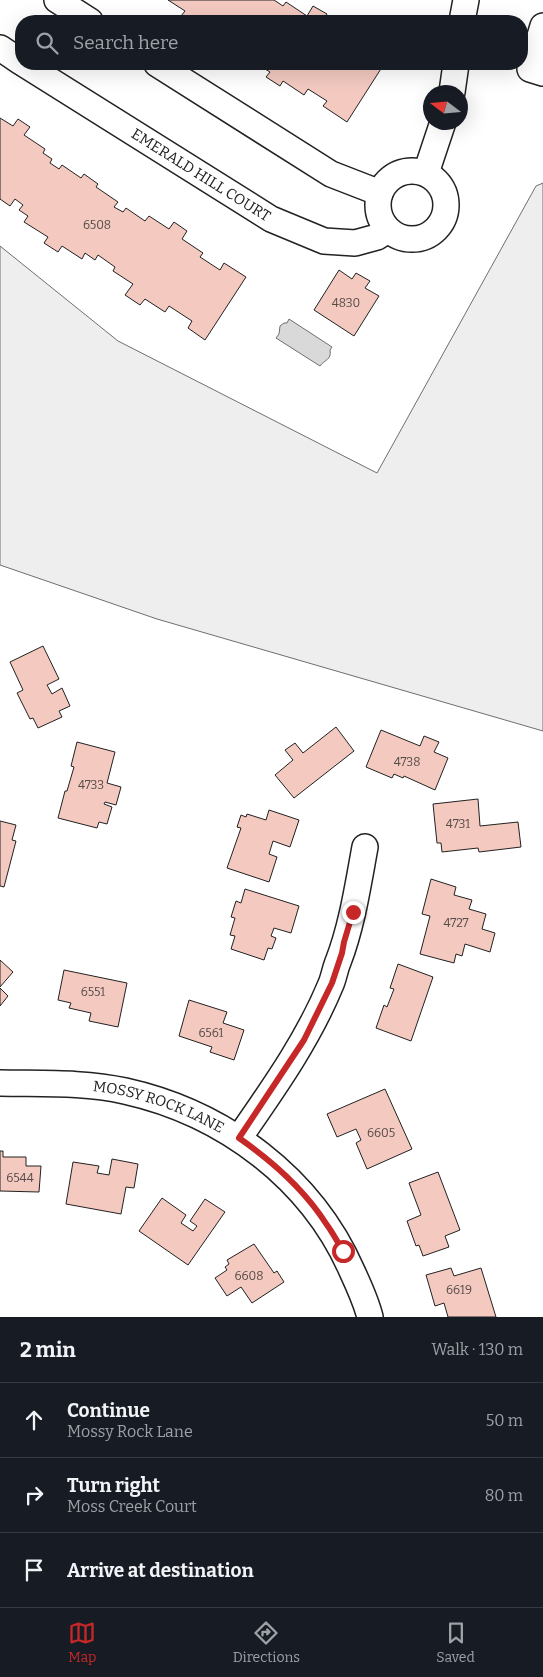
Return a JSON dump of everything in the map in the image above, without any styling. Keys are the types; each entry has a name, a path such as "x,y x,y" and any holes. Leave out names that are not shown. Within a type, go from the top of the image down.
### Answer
{"street":[{"path":"57,0 81,15"},
{"path":"463,15 466,0"},
{"path":"543,26 530,69 543,72"},
{"name":"EMERALD HILL COURT","path":"0,48 15,58"},
{"name":"EMERALD HILL COURT","path":"34,70 271,219 324,241 355,243 377,238 388,230"},
{"path":"167,70 332,174 380,193"},
{"path":"453,85 455,70"},
{"path":"426,173 440,130"},
{"path":"415,170 426,173 435,179 444,193 446,209 443,219 437,228 428,235 418,239 397,236 388,230 378,213 378,202 380,193 390,180 404,171 415,170"},
{"path":"239,1138 304,1040 332,983 353,912 365,847"},
{"name":"MOSSY ROCK LANE","path":"0,1083 82,1085 132,1092 194,1113 239,1138 288,1178 327,1225 347,1260 360,1288 370,1317"}],"shaded area":[{"path":"543,183 543,731 157,619 0,565 0,246 118,341 377,473 536,186"},
{"path":"289,319 332,347 329,358 320,366 276,338 279,334 280,326 287,323"}],"building":[{"path":"168,0 274,0 283,6 286,2 306,15 182,15 185,11"},
{"path":"313,6 326,15 308,15"},
{"path":"267,70 380,70 347,122 323,106 327,101 308,89 304,95 283,81 280,86 266,77 270,72"},
{"path":"0,118 13,126 18,119 30,127 24,135 45,149 43,153 52,159 50,163 59,169 62,165 81,178 84,174 98,184 96,187 118,202 114,207 123,212 126,208 145,221 149,216 169,229 174,222 187,231 182,239 203,253 200,257 220,270 224,263 246,277 205,340 188,328 192,321 169,306 165,312 145,299 140,305 125,295 133,284 113,271 115,267 98,255 95,260 85,253 82,259 62,246 58,252 44,243 48,237 24,222 28,216 19,210 23,205 15,199 10,206 0,199"},
{"path":"339,270 352,279 356,273 370,281 365,288 379,296 354,336 314,310"},
{"path":"43,646 59,679 47,685 52,694 62,688 70,706 59,711 62,717 38,728 33,718 30,719 17,693 23,690 10,662"},
{"path":"336,727 354,751 294,798 275,775 293,760 285,750 295,743 303,753"},
{"path":"381,730 420,746 424,736 439,742 434,752 448,758 435,790 404,776 403,778 394,774 392,778 366,767"},
{"path":"77,742 115,752 107,783 121,787 116,805 105,802 104,804 112,807 107,824 99,822 97,828 58,818 74,767 71,766"},
{"path":"478,799 480,826 518,822 521,847 479,852 478,848 442,852 441,843 437,843 433,804"},
{"path":"269,810 299,820 290,847 273,841 269,854 277,857 269,882 227,868 241,828 237,827 241,815 246,817 247,814 266,820"},
{"path":"0,821 16,825 12,840 16,841 4,887 0,886"},
{"path":"431,879 456,887 454,895 472,900 469,909 486,914 482,929 495,933 490,952 465,944 462,956 456,954 454,963 420,954 430,916 422,914"},
{"path":"245,889 299,906 291,933 274,928 271,936 276,938 272,949 268,948 264,960 231,949 235,936 230,935 235,918 231,917 236,901 241,903"},
{"path":"0,960 13,972 0,987"},
{"path":"398,964 433,977 411,1041 376,1028 384,1005 387,1007 394,989 390,988"},
{"path":"64,970 127,983 118,1027 89,1021 91,1013 69,1008 71,1003 58,1000"},
{"path":"0,988 8,996 0,1006"},
{"path":"189,1000 227,1012 223,1023 244,1030 234,1060 210,1052 212,1047 179,1036"},
{"path":"385,1089 412,1149 367,1169 356,1143 361,1140 356,1129 337,1137 327,1114"},
{"path":"0,1151 3,1151 3,1157 26,1157 26,1166 41,1166 39,1192 0,1191"},
{"path":"112,1159 138,1164 134,1188 126,1187 121,1214 66,1204 73,1162 99,1166 97,1173 109,1175"},
{"path":"438,1172 460,1230 445,1236 449,1247 423,1256 419,1245 416,1246 407,1221 421,1215 409,1183"},
{"path":"162,1198 186,1215 181,1223 193,1231 197,1226 190,1221 205,1199 225,1212 188,1265 139,1231"},
{"path":"254,1244 274,1273 277,1271 284,1282 252,1303 241,1287 227,1296 215,1278 227,1270 225,1267 229,1264 227,1260"},
{"path":"451,1268 454,1276 481,1268 496,1317 448,1317 444,1303 435,1306 426,1275"}],"route":[{"path":"343,1251 327,1225 288,1178 239,1138 304,1040 332,983 353,912"}]}
